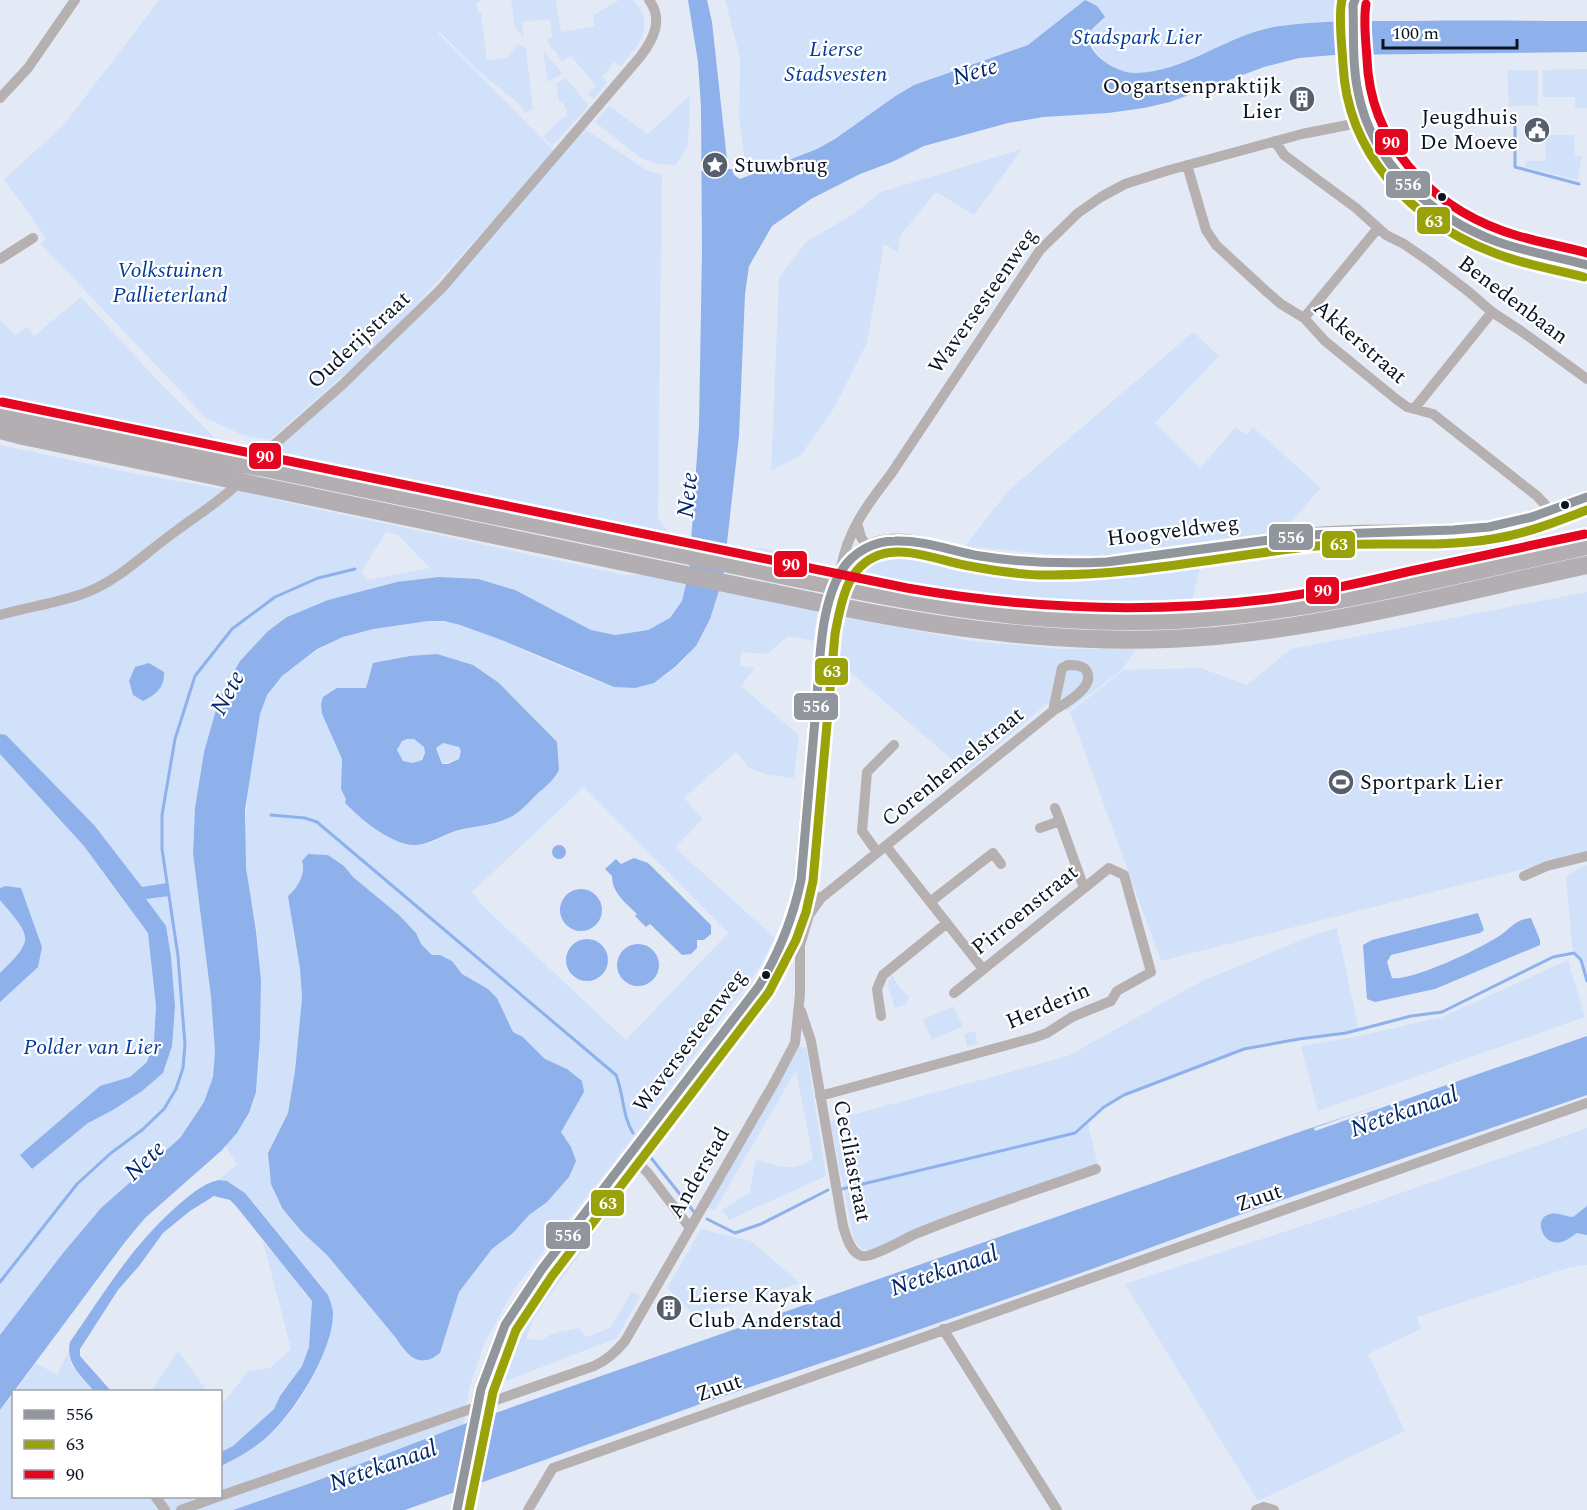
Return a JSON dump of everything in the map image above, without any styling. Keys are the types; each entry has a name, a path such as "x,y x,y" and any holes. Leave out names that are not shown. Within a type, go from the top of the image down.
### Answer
{"highway":[{"path":"0,414 935,606 1016,616 1177,620 1273,610 1335,600 1587,546"},
{"path":"0,430 811,601 933,625 1012,634 1116,639 1178,638 1275,629 1338,618 1587,565"}],"main road":[{"path":"1354,7 1360,99 1379,148 1395,170 1415,192 1464,228 1500,242 1587,265"},
{"name":"Hoogveldweg","path":"841,568 851,557 868,548 890,541 905,540 993,558 1040,563 1077,563 1150,556 1333,532 1475,529 1520,520 1587,497"},
{"name":"Waversesteenweg","path":"457,1510 481,1389 505,1324 517,1305 759,986 785,940 799,893 822,636 830,595 841,568"}],"street":[{"path":"0,98 28,68 75,0"},
{"name":"Ouderijstraat","path":"0,615 82,594 102,585 146,557 175,532 229,493 275,444 342,385 442,288 640,57 651,42 656,29 655,10 649,0"},
{"name":"Waversesteenweg","path":"841,568 846,544 856,523 1036,257 1052,237 1078,213 1125,184 1275,141 1368,121"},
{"name":"Benedenbaan","path":"1275,141 1284,155 1356,208 1378,228 1430,262 1492,312 1587,379"},
{"name":"Akkerstraat","path":"1187,165 1209,237 1267,292 1304,318 1325,341 1396,399 1414,409 1434,414 1537,496 1551,511"},
{"path":"1304,318 1378,228"},
{"path":"0,259 33,237"},
{"path":"1414,409 1492,312"},
{"path":"856,523 868,548"},
{"name":"Corenhemelstraat","path":"800,964 800,945 805,926 809,915 821,898 1053,711"},
{"name":"Corenhemelstraat","path":"881,849 862,831 867,772 894,745"},
{"path":"1055,808 1084,888"},
{"path":"1040,828 1060,820"},
{"path":"881,849 930,902 983,969"},
{"path":"930,902 993,853 1001,864"},
{"path":"1524,876 1547,866 1587,856"},
{"name":"Pirroenstraat","path":"954,993 1109,868 1124,875"},
{"name":"Herderin","path":"820,1096 1047,1033 1072,1017 1111,1001 1117,991 1151,972 1124,875"},
{"path":"799,893 821,898"},
{"path":"881,1016 877,988 883,975 947,923"},
{"name":"Ceciliastraat","path":"800,964 800,1008 811,1041 843,1226 854,1250 862,1256 873,1255 889,1245 943,1223 1096,1168"},
{"name":"Anderstad","path":"222,1495 606,1360 625,1341 790,1053 797,1034 800,1008"},
{"name":"Zuut","path":"528,1510 553,1468 1587,1103"},
{"path":"630,1155 648,1173 690,1228"},
{"path":"944,1329 1057,1510"},
{"path":"156,1498 165,1510"},
{"path":"181,1510 214,1498"},
{"path":"1256,1510 1264,1507 1274,1510"}],"green space":[{"name":"Volkstuinen Pallieterland","path":"159,0 485,0 477,2 478,13 481,12 487,60 506,58 518,44 526,48 533,109 525,113 518,103 476,69 440,32 438,33 555,152 388,336 270,440 242,435 206,418 41,244 46,238 4,179 63,126"},
{"path":"511,0 556,0 561,32 595,26 593,15 619,0 633,0 644,18 643,34 621,66 614,62 602,77 607,82 594,99 587,94 596,86 571,56 562,61 548,43 547,38 552,37 550,19 522,22 524,37 515,27"},
{"name":"Lierse Stadsvesten","path":"725,0 1084,0 1028,45 914,85 817,149 747,176 739,119 740,58"},
{"name":"Stadspark Lier","path":"1084,0 1343,0 1346,5 1347,21 1287,26 1252,33 1179,65 1140,74 1122,71 1106,62 1096,52 1089,32 1104,20"},
{"path":"543,51 563,73 548,82"},
{"path":"1587,69 1587,108 1575,108 1575,97 1543,97 1543,70"},
{"path":"1507,70 1538,70 1538,106 1509,106"},
{"path":"566,78 589,106 552,146 543,137 567,115 563,103 559,102 556,84"},
{"path":"689,96 690,117 687,147 676,165 657,164 641,158 595,122 609,106 648,134"},
{"path":"585,129 648,171 662,175 658,518 675,541 267,458 381,355 457,277"},
{"path":"1545,135 1574,135 1575,156 1582,156 1578,180 1525,167 1527,161 1546,161"},
{"path":"1022,149 974,215 936,192 900,236 898,252 884,244 867,343 834,408 801,455 771,471 779,278 806,242 855,213 881,192"},
{"path":"81,297 159,382 220,443 35,405 0,395 0,320 15,335 27,327 34,336"},
{"path":"1193,332 1219,356 1155,423 1200,468 1236,427 1246,435 1253,427 1321,488 1282,532 1131,553 1096,555 1044,554 965,546 1008,491"},
{"name":"Polder van Lier","path":"0,445 132,473 237,490 625,575 650,575 686,583 682,601 670,618 648,630 615,635 591,630 552,609 397,582 328,600 287,617 268,631 240,661 219,699 204,752 195,808 193,854 211,997 215,1052 213,1077 204,1102 180,1138 101,1208 0,1335","holes":["386,532 398,535 430,568 367,580 361,573"]},
{"path":"764,548 811,561 817,566 818,575 740,559 748,549"},
{"path":"905,551 984,567 1068,572 1202,559 1191,607 1043,606 968,598 855,580 865,568 877,560"},
{"path":"719,590 818,610 813,641 788,636 767,654 741,652 740,666 755,668 741,686 799,735 794,778 768,775 749,768 736,752 684,798 703,819 675,848 775,938 758,970 631,1140 515,1288 484,1344 469,1389 464,1424 308,1484 233,1510 0,1510 0,1410 12,1395 12,1498 222,1498 222,1465 255,1446 285,1419 307,1387 324,1350 329,1331 328,1296 245,1193 227,1181 219,1180 237,1164 225,1146 249,1114 258,1079 261,1015 259,961 247,876 245,831 256,731 264,701 274,685 306,657 346,636 389,624 433,621 457,624 479,631 614,687 635,687 654,682 670,672 684,660 705,628","holes":["437,654 525,805 506,818 451,833 430,843 406,843 383,834 345,803 346,799 341,789 342,759 322,715 321,704 338,689 366,688 368,679 389,660","584,787 728,933 626,1040 486,909 472,892","308,854 328,855 344,866 353,877 399,915 416,933 421,944 433,955 440,955 452,961 462,974 488,989 497,998 513,1032 524,1037 545,1059 567,1069 569,1114 561,1132 571,1147 547,1202 529,1215 513,1233 492,1249 459,1292 449,1321 405,1352 327,1255 301,1232 282,1208 274,1192 268,1153 288,1113 295,1071 302,998 300,969 293,932 291,893 295,891 300,880 303,869 302,861"]},
{"name":"Sportpark Lier","path":"1587,592 1587,853 1161,961 1070,712 1124,670 1201,668 1247,685 1291,649"},
{"path":"840,616 970,641 1062,649 1136,649 1122,670 1067,711 1048,703 966,772 833,657"},
{"path":"411,738 420,742 424,751 420,760 411,764 402,760 398,751 402,742"},
{"path":"443,743 459,747 461,751 459,759 442,764 436,748"},
{"path":"1587,865 1587,981 1581,960 1574,953 1572,945 1566,878 1578,868"},
{"path":"1337,928 1359,1030 1244,1049 1124,1095 1087,1120 1098,1165 886,1243 872,1251 861,1249 854,1240 830,1121 1068,1056 1200,982 1316,934"},
{"path":"1568,960 1585,1017 1318,1111 1301,1046 1354,1037 1442,1017"},
{"path":"892,975 901,989 909,996 907,1004 895,1008 887,984"},
{"path":"953,1006 963,1026 932,1040 922,1020"},
{"path":"975,1031 978,1044 967,1047 964,1034"},
{"path":"797,1047 806,1047 826,1176 729,1220 722,1210 749,1193 756,1160 791,1167 813,1159 796,1070 715,1210 706,1208"},
{"path":"1587,1128 1587,1265 1568,1268 1417,1317 1421,1329 1368,1354 1405,1431 1258,1501 1125,1284 1372,1203"},
{"path":"624,1177 631,1184 546,1300 533,1320 526,1339 540,1340 554,1333 579,1328 586,1337 610,1328 632,1291 640,1296 617,1338 493,1386 511,1337 543,1283"},
{"path":"701,1229 751,1241 800,1283 696,1317 667,1288"},
{"path":"263,1242 299,1282 302,1291 312,1301 309,1347 302,1366 280,1396 274,1409 233,1446 222,1452 222,1405 248,1371 270,1368 291,1349"},
{"path":"178,1351 206,1390 152,1390"},
{"path":"68,1352 71,1363 93,1390 16,1390 36,1363 57,1375"}],"water":[{"name":"Nete","path":"688,0 707,0 712,22 728,169 732,169 734,175 740,179 817,149 914,85 1028,45 1085,0 1097,6 1105,17 1089,32 1093,51 1109,65 1122,71 1135,73 1173,66 1262,30 1298,24 1364,21 1587,21 1587,52 1334,55 1299,58 1264,67 1170,102 1144,108 1043,117 1008,123 924,146 892,162 860,174 811,199 772,226 749,266 745,294 739,436 723,578 710,619 696,646 675,667 654,683 635,688 614,687 460,625 444,621 428,621 373,629 343,637 317,649 282,676 267,695 260,714 245,810 246,868 261,980 256,1092 249,1113 237,1133 221,1151 145,1218 15,1390 12,1390 12,1394 0,1410 0,1335 101,1208 180,1138 204,1102 213,1077 215,1052 211,997 193,854 195,808 204,752 219,699 240,661 268,631 287,617 328,600 397,582 439,577 478,579 515,590 591,630 615,635 648,630 670,618 682,601 689,571 699,427 702,251 701,107 698,62"},
{"path":"437,654 473,665 499,683 557,742 559,770 555,777 510,818 458,830 429,842 412,845 381,833 345,803 346,799 341,789 342,759 322,714 323,697 337,688 366,688 373,663","holes":["414,739 424,747 425,753 422,760 413,763 403,761 397,750 402,741","443,743 459,747 461,751 459,759 442,764 436,748"]},
{"path":"149,663 164,672 164,677 159,690 143,701 133,695 129,681 135,667"},
{"path":"0,734 6,735 94,825 142,887 167,883 169,896 146,899 166,926 171,957 175,1006 172,1046 163,1073 142,1091 88,1123 32,1169 20,1155 100,1086 130,1077 147,1062 154,1042 156,1006 148,933 84,846 0,754"},
{"path":"556,845 562,845 566,852 562,859 556,859 552,855 552,849"},
{"path":"308,854 328,855 344,866 353,877 399,915 432,955 440,955 452,961 462,974 488,989 497,998 513,1032 523,1037 545,1059 567,1069 582,1081 584,1092 561,1132 571,1147 576,1161 569,1177 547,1202 529,1215 513,1233 492,1249 459,1292 440,1353 426,1360 415,1359 405,1351 327,1255 302,1232 282,1208 271,1184 268,1153 288,1113 295,1071 302,998 300,969 288,896 300,880 303,870 302,861"},
{"path":"634,858 648,863 711,925 711,934 704,940 697,940 697,948 691,954 682,955 650,924 646,927 614,888 612,876 605,869 616,859 621,864"},
{"path":"6,886 21,888 42,947 38,967 0,1002 0,973 20,952 25,937 18,922 0,900 0,888"},
{"path":"581,889 589,890 596,895 601,902 601,918 596,925 589,930 581,931 573,930 566,925 561,918 560,910 561,902 566,895 573,890"},
{"path":"1478,913 1484,930 1480,933 1391,955 1387,962 1392,978 1414,975 1460,957 1525,919 1531,918 1540,945 1435,989 1375,1002 1367,999 1363,945 1372,940"},
{"path":"587,939 595,940 602,945 607,952 607,968 602,975 595,980 587,981 579,980 572,975 567,968 566,960 567,952 572,945 579,940"},
{"path":"638,944 646,945 653,950 658,957 658,973 653,980 646,985 638,986 630,985 623,980 618,973 617,965 618,957 623,950 630,945"},
{"name":"Netekanaal","path":"1587,1033 1587,1095 706,1402 405,1510 233,1510 308,1484 464,1424 1302,1131 1533,1055"},
{"path":"219,1180 227,1181 245,1193 328,1295 333,1312 328,1342 321,1359 303,1392 283,1420 262,1441 222,1465 222,1452 233,1446 274,1409 280,1396 302,1366 309,1347 312,1301 230,1200 214,1196 190,1211 163,1233 118,1290 80,1349 80,1356 110,1390 93,1390 72,1363 69,1350 70,1342 145,1238 176,1207 207,1184"},
{"path":"1587,1206 1587,1235 1577,1233 1561,1242 1549,1240 1545,1236 1541,1226 1545,1217 1550,1214 1559,1214 1573,1217"}],"pier":[{"name":"Stuwbrug","path":"719,159 721,162 731,159 731,166 735,169 721,167 720,170 712,168 711,171 709,168 698,171 698,161 709,163 710,160 717,162"},
{"path":"1587,1033 1587,1036 1315,1131 1314,1128"}],"waterway":[{"path":"1515,117 1515,167 1579,184"},
{"name":"Nete","path":"0,1282 77,1184 164,1109 176,1089 183,1068 185,1045 178,956 162,849 162,815 175,739 195,676 232,629 275,597 318,578 355,569"},
{"path":"271,815 305,818 317,822 616,1075 629,1126 633,1133"},
{"path":"842,1189 1075,1133 1104,1107 1124,1095 1244,1049 1346,1033 1411,1016 1442,1012 1553,957 1574,953 1581,960 1587,981"},
{"path":"648,1154 694,1212"},
{"path":"707,1219 735,1233 761,1224 828,1190"}],"transit line":[{"name":"63","path":"1342,0 1340,14 1347,96 1357,127 1371,154 1389,180 1410,202 1435,222 1463,239 1514,260 1584,277"},
{"name":"556","path":"1355,0 1353,5 1354,48 1358,92 1365,118 1376,142 1391,165 1428,203 1450,219 1474,232 1509,246 1587,265"},
{"name":"90","path":"1366,4 1365,32 1371,89 1379,117 1408,166 1451,204 1476,219 1503,231 1587,253"},
{"name":"90","path":"2,402 907,588 1042,605 1178,607 1269,599 1340,587 1585,534"},
{"name":"556","path":"457,1510 481,1389 505,1325 542,1269 759,986 784,935 801,880 825,619 834,585 852,558 872,545 906,541 1012,560 1059,563 1107,562 1306,535 1489,527 1532,517 1587,497"},
{"name":"63","path":"469,1510 493,1392 516,1330 552,1276 769,992 796,940 806,912 813,881 835,634 847,587 859,568 879,555 900,552 1014,573 1045,575 1111,572 1329,545 1469,542 1528,531 1587,510"}],"place":[{"name":"Oogartsenpraktijk Lier","path":"1302,99"},
{"name":"Jeugdhuis De Moeve","path":"1537,130"},
{"name":"Stuwbrug","path":"715,165"},
{"name":"Sportpark Lier","path":"1341,782"},
{"name":"Lierse Kayak Club Anderstad","path":"669,1308"}]}
